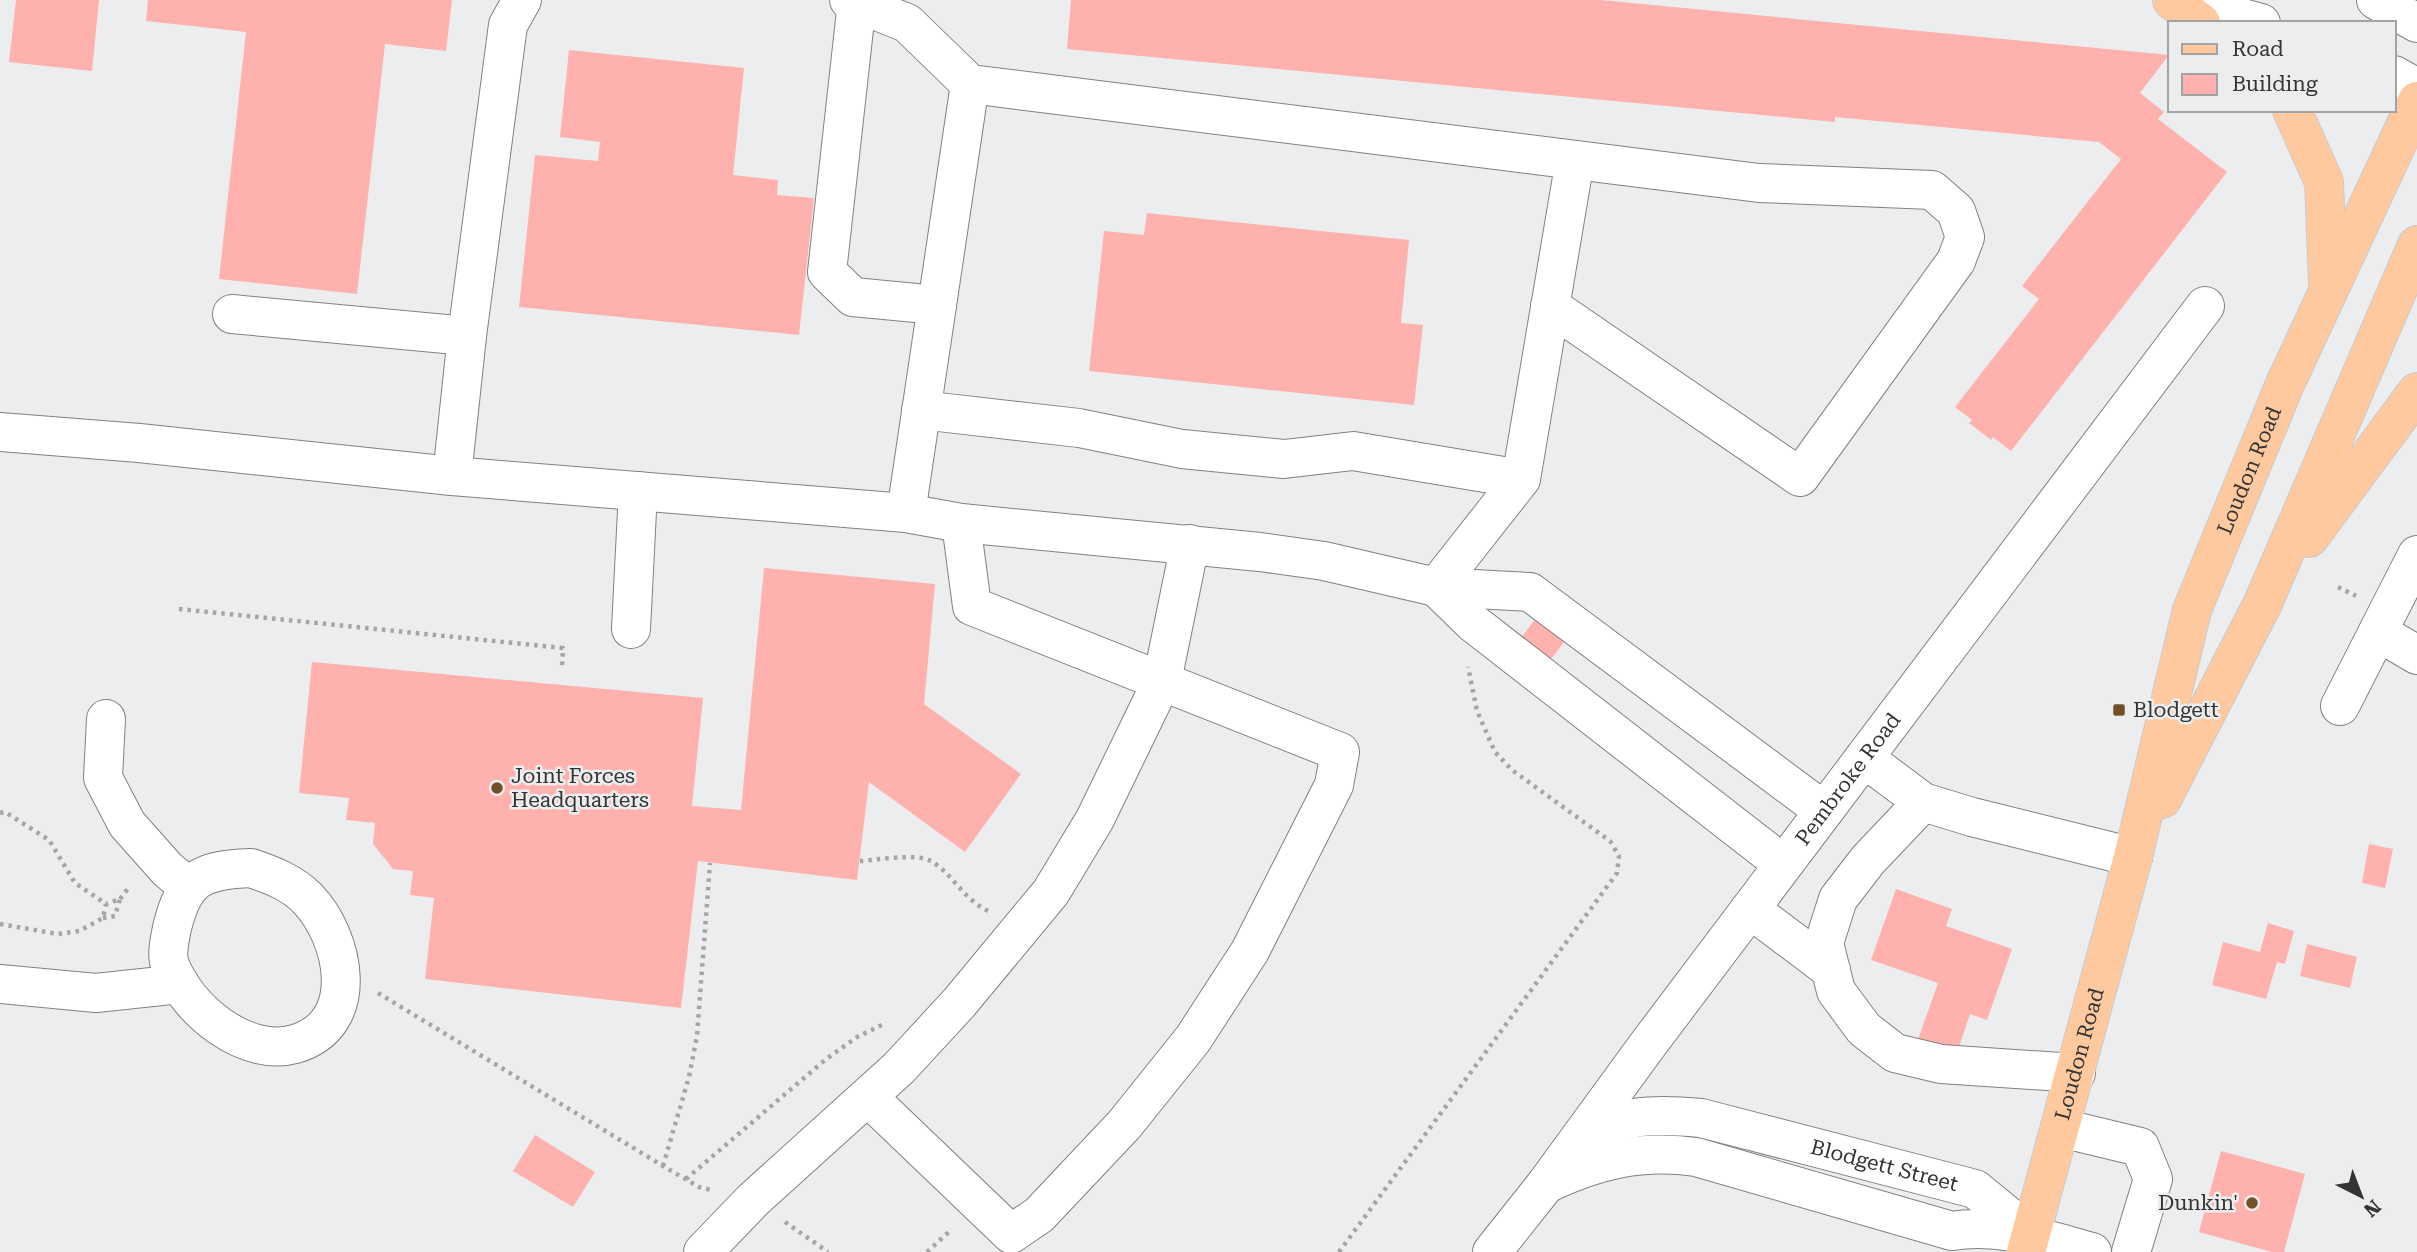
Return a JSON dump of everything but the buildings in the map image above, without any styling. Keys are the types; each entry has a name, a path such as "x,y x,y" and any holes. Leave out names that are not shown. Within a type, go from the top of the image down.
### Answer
{"main road":[{"path":"2174,0 2200,21"},
{"name":"Loudon Road","path":"2028,1243 2133,857 2192,610 2285,384 2417,101"},
{"path":"2293,112 2324,182 2328,289"},
{"name":"Loudon Road","path":"2133,857 2263,603 2417,245"},
{"path":"2263,603 2343,489 2417,391"}],"street":[{"path":"452,476 467,336 508,25 522,0"},
{"path":"2174,0 2253,21"},
{"path":"2376,0 2417,23"},
{"path":"937,305 853,297 827,272 853,1 907,23 970,85 1759,183 1932,190 1956,211 1965,237 1956,261 1800,477 1550,306"},
{"path":"2396,76 2417,88"},
{"path":"906,513 970,85"},
{"path":"1436,587 1521,479 1575,160"},
{"name":"Pembroke Road","path":"1492,1252 1546,1184 1783,864 2205,306"},
{"path":"232,314 467,336"},
{"path":"921,410 1079,428 1182,449 1284,459 1353,451 1521,479"},
{"path":"0,432 139,443 452,476 906,513 961,523 1190,544 1324,561 1436,587 1530,592 1824,811"},
{"path":"631,629 639,491"},
{"path":"869,1098 1011,1234 1039,1215 1125,1125 1193,1039 1256,940 1334,785 1340,752 972,606 961,523"},
{"path":"704,1252 753,1200 869,1098 959,1003 1051,892 1095,819 1162,681 1190,544"},
{"path":"2340,706 2417,555"},
{"path":"1436,587 1473,623 1783,864"},
{"path":"2378,632 2417,655"},
{"path":"106,719 103,778 127,824 167,869 188,887"},
{"path":"1864,758 1923,802 2133,857"},
{"path":"1923,802 1868,860 1838,899 1824,943 1836,991 1864,1029 1895,1053 1941,1064 2076,1073"},
{"path":"251,868 279,878 307,898 327,928 337,952 342,981 339,1005 326,1026 304,1041 284,1047 265,1046 239,1037 209,1017 193,1002 180,984 169,962 171,934 177,908 188,887 203,876 224,869 251,868"},
{"path":"1750,909 1831,970"},
{"path":"0,984 96,993 180,984"},
{"name":"Blodgett Street","path":"1546,1184 1583,1142 1601,1129 1621,1121 1662,1115 1720,1122 1975,1189 2028,1243"},
{"path":"1712,1162 1720,1122"},
{"path":"2061,1128 2140,1147 2153,1179 2131,1252"},
{"name":"Blodgett Street","path":"1546,1184 1572,1171 1620,1157 1670,1154 1712,1162 1952,1231 1964,1229 2028,1243"},
{"path":"2028,1243 2092,1252"}],"path":[{"path":"178,609 562,648 562,668"},
{"path":"1339,1252 1618,873 1619,856 1610,841 1513,770 1495,751 1477,711 1464,647 1473,623"},
{"path":"0,813 5,812 49,840 75,883 106,904"},
{"path":"860,861 929,859 972,903 991,913"},
{"path":"663,1166 689,1077 697,1035 710,863"},
{"path":"0,924 58,934 79,931 103,918 115,916 120,899 106,904"},
{"path":"103,918 106,904"},
{"path":"377,992 699,1187 753,1200 828,1252"},
{"path":"686,1179 825,1060 857,1037 897,1018"},
{"path":"927,1252 934,1245"}],"place":[{"name":"Blodgett","path":"2119,710"},
{"name":"Joint Forces Headquarters","path":"497,788"},
{"name":"Dunkin'","path":"2252,1203"}]}
